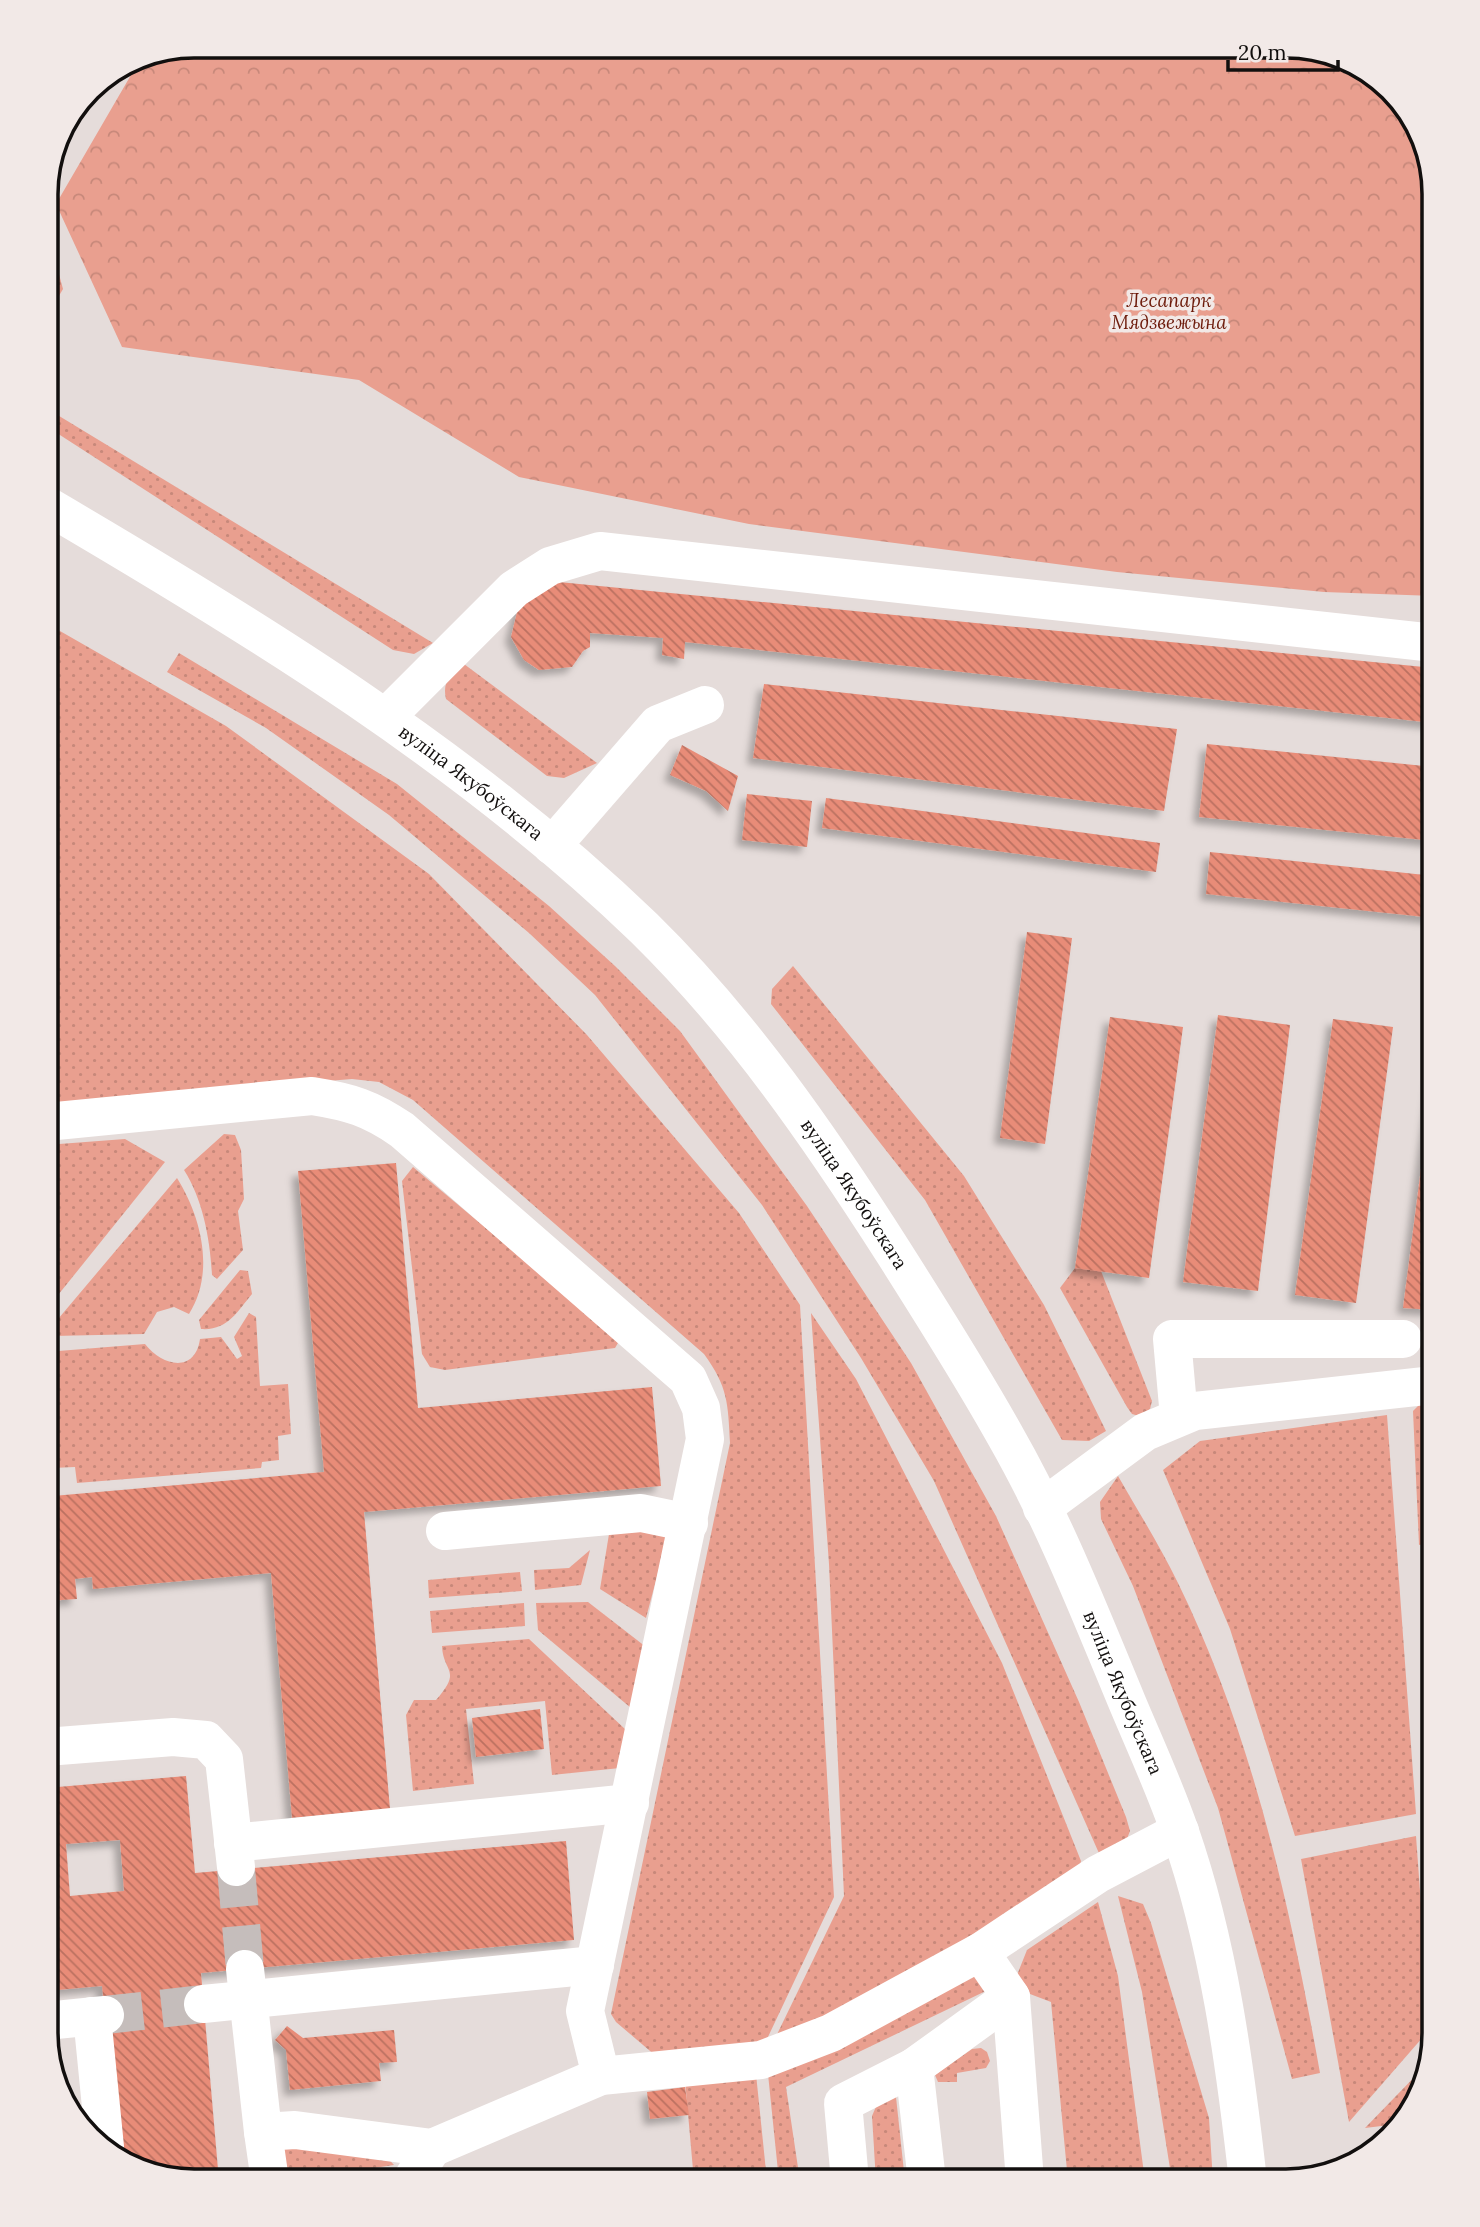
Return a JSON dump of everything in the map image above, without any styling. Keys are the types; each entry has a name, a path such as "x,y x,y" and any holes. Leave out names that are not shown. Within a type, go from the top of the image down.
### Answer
{"main road":[{"name":"вуліца Якубоўскага","path":"58,512 173,580 386,717 552,846 645,929 724,1014 764,1063 839,1167 1008,1439 1080,1588 1180,1831 1221,1996 1246,2169"},
{"path":"386,717 514,589 550,566 600,551 1422,642"},
{"path":"552,846 658,724 705,705"},
{"path":"58,1121 312,1096 347,1101 374,1111 402,1130 688,1379 701,1408 705,1439 585,2011 601,2076"},
{"path":"1180,1417 1172,1339 1403,1339"},
{"path":"1042,1508 1145,1432 1195,1411 1422,1386"},
{"path":"445,1531 641,1513 689,1523"},
{"path":"58,1746 173,1737 206,1740 224,1759 235,1856 630,1803"},
{"path":"263,2132 295,2130 432,2148 601,2076 761,2060 831,2033 980,1952 1098,1874 1180,1831"},
{"path":"980,1952 1011,1997 1024,2169"},
{"path":"203,2004 247,1984 595,1965"},
{"path":"247,1984 268,2169"},
{"path":"849,2169 843,2103 914,2067 1011,1997"},
{"path":"58,2020 98,2016 104,2135"},
{"path":"914,2067 926,2169"},
{"path":"419,2169 432,2148"}],"green space":[{"name":"Лесапарк Мядзвежына","path":"1295,58 1330,65 1362,81 1394,111 1412,142 1421,176 1422,596 1324,592 1117,572 749,524 519,477 359,380 122,347 58,208 58,201 132,73 150,65 176,59"},
{"path":"58,271 63,289 58,298"},
{"path":"58,415 433,643 414,654 393,650 58,434"},
{"path":"58,630 226,726 429,874 587,1035 739,1213 800,1305 834,1897 759,2056 663,2062 616,2022 611,2014 730,1443 727,1406 718,1376 704,1354 413,1100 379,1082 352,1079 58,1103"},
{"path":"179,653 397,784 549,906 615,966 680,1031 807,1206 911,1363 996,1516 1079,1702 1126,1817 1130,1831 1125,1844 1102,1860 934,1481 861,1358 762,1205 595,995 529,933 389,815 266,728 167,672"},
{"path":"464,664 597,763 564,778 547,776 446,699 448,679"},
{"path":"793,966 964,1176 1044,1305 1106,1431 1089,1441 1062,1440 925,1200 771,1004 772,989"},
{"path":"224,1134 235,1135 241,1150 244,1199 238,1211 243,1250 217,1279 212,1275 201,1207 184,1170"},
{"path":"125,1139 165,1162 58,1295 58,1144"},
{"path":"413,1167 616,1337 618,1343 615,1348 445,1370 430,1367 422,1354 402,1181"},
{"path":"177,1178 193,1210 202,1246 202,1281 189,1314 174,1307 157,1312 144,1334 58,1336 58,1319"},
{"path":"1075,1268 1101,1271 1152,1401 1150,1409 1139,1416 1132,1414 1127,1407 1060,1288"},
{"path":"240,1270 248,1271 252,1294 225,1324 201,1329 199,1320"},
{"path":"249,1313 256,1317 260,1386 288,1384 291,1434 278,1436 279,1460 262,1462 261,1468 77,1483 75,1467 58,1468 58,1351 145,1344 160,1357 177,1363 192,1358 200,1339 221,1337 237,1359 242,1356 234,1337"},
{"path":"811,1313 856,1379 1002,1663 1081,1861 1079,1870 952,1949 768,2053 844,1896 829,1564"},
{"path":"1420,1404 1422,1545 1419,1545 1413,1411"},
{"path":"1387,1415 1416,1814 1295,1836 1230,1629 1163,1470 1200,1441"},
{"path":"1118,1476 1178,1583 1228,1701 1248,1761 1282,1885 1320,2073 1292,2079 1218,1808 1133,1586 1101,1519 1100,1502"},
{"path":"610,1528 669,1531 646,1618 600,1589"},
{"path":"590,1550 581,1585 535,1590 534,1570 569,1568"},
{"path":"520,1572 522,1591 429,1598 428,1580"},
{"path":"588,1602 646,1647 631,1708 538,1630 536,1603"},
{"path":"524,1603 525,1626 432,1633 430,1611"},
{"path":"529,1639 626,1730 620,1768 552,1775 545,1701 466,1709 474,1784 413,1791 406,1715 414,1700 436,1700 444,1690 450,1676 442,1646"},
{"path":"1416,1836 1422,1919 1422,2039 1349,2122 1301,1859"},
{"path":"1118,1896 1143,1904 1151,1923 1209,2118 1212,2169 1170,2169 1142,1992"},
{"path":"1098,1902 1118,1976 1143,2169 1067,2169 1051,2002 1030,1994 1017,1975 1027,1950"},
{"path":"982,1969 992,1988 786,2087 798,2169 778,2169 768,2074"},
{"path":"981,2048 987,2052 990,2061 986,2068 957,2073 957,2082 938,2082 935,2075 972,2049"},
{"path":"756,2074 766,2169 693,2169 685,2080"},
{"path":"1415,2076 1404,2101 1385,2126 1365,2128"},
{"path":"896,2097 904,2169 875,2169 872,2116 878,2102"},
{"path":"279,2147 384,2154 394,2165 367,2169 283,2169"}],"building":[{"path":"559,582 1422,667 1422,722 685,642 684,659 662,655 663,638 590,633 590,647 583,651 572,667 539,670 524,660 511,637 519,604"},
{"path":"764,684 1177,729 1164,811 753,758"},
{"path":"1207,744 1422,766 1422,840 1199,817"},
{"path":"682,745 738,776 728,811 706,791 670,775"},
{"path":"747,794 812,801 807,847 742,840"},
{"path":"826,798 1160,843 1156,872 822,828"},
{"path":"1210,852 1422,875 1422,917 1206,894"},
{"path":"1027,932 1072,938 1045,1144 1000,1138"},
{"path":"1218,1015 1290,1025 1258,1291 1183,1282"},
{"path":"1110,1017 1183,1027 1149,1278 1075,1268"},
{"path":"1333,1019 1393,1027 1356,1303 1295,1295"},
{"path":"1422,1161 1422,1309 1403,1308"},
{"path":"396,1163 418,1408 652,1387 661,1486 364,1512 390,1809 292,1818 271,1573 93,1589 92,1577 75,1579 77,1599 58,1600 58,1496 324,1472 298,1171"},
{"path":"540,1709 544,1749 476,1757 472,1718"},
{"path":"186,1776 195,1873 566,1841 574,1940 201,1973 218,2169 185,2169 159,2165 118,2146 102,1986 58,1990 58,1787","holes":["120,1840 124,1891 70,1896 66,1844"]},
{"path":"287,2026 303,2038 394,2030 397,2062 379,2063 381,2081 290,2090 286,2050 275,2040"},
{"path":"685,2087 689,2115 650,2119 647,2092"}],"tunnel":[{"path":"236,1869 245,1969"},
{"path":"105,2015 203,2004"}]}
